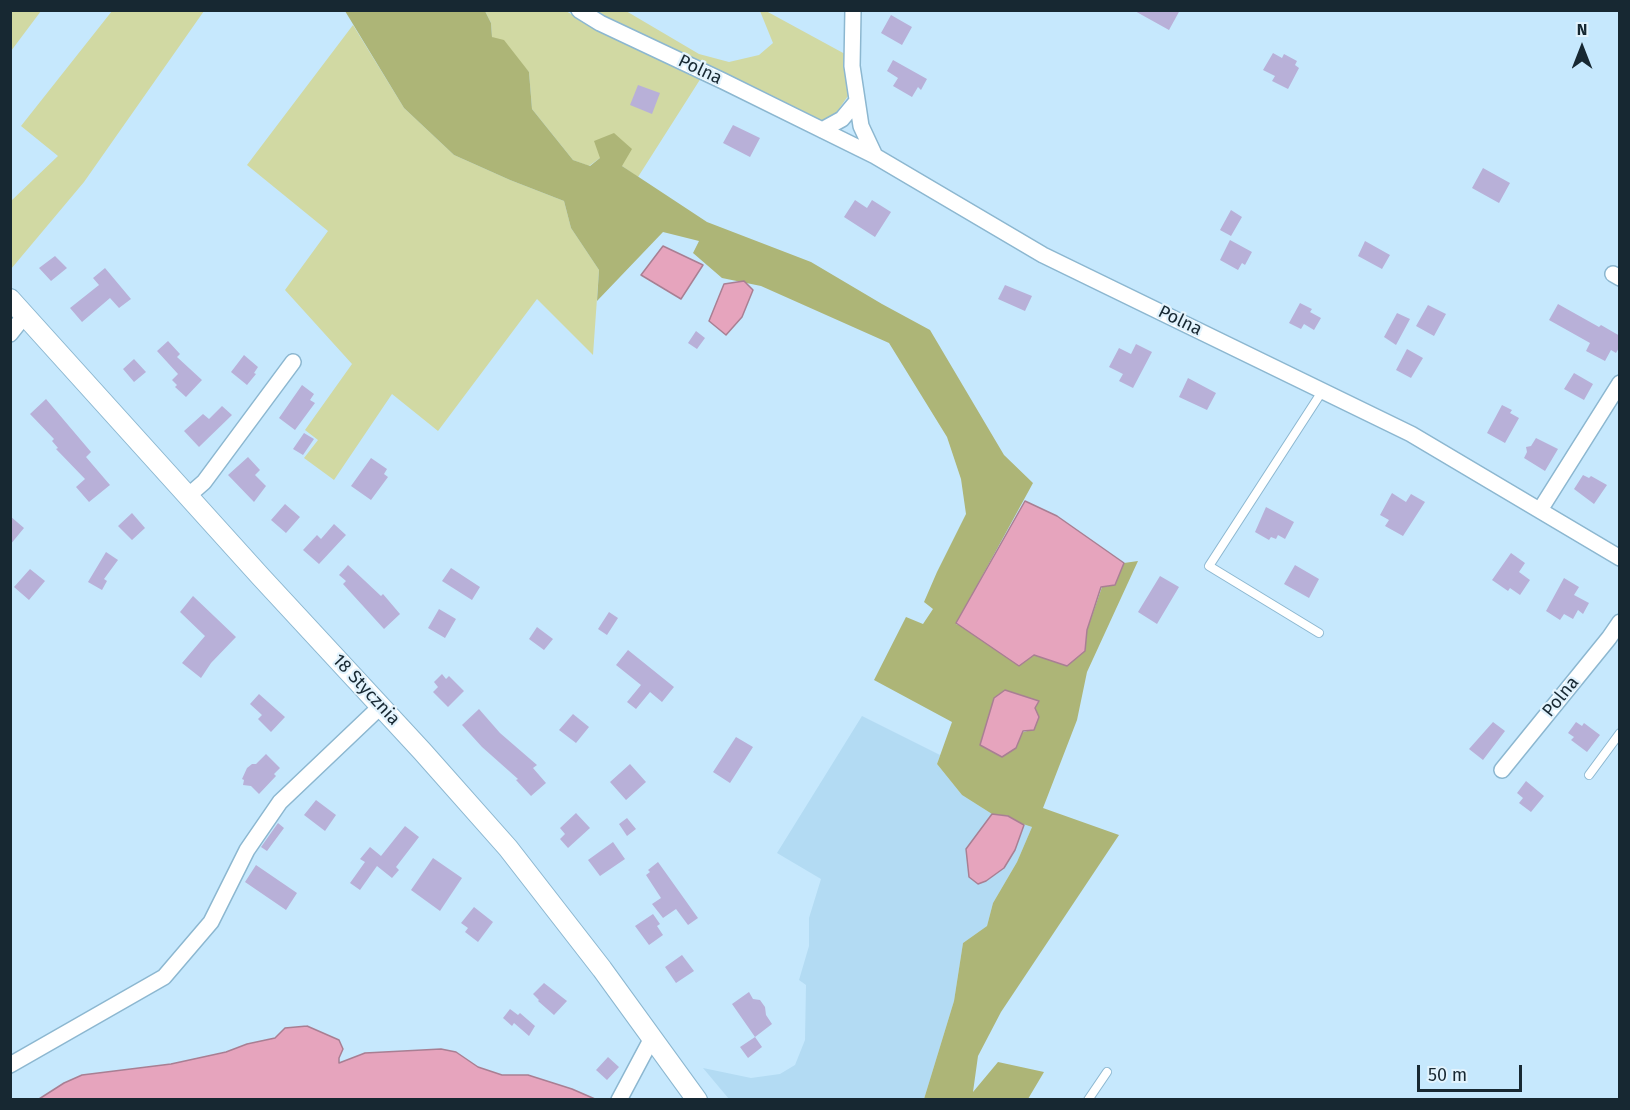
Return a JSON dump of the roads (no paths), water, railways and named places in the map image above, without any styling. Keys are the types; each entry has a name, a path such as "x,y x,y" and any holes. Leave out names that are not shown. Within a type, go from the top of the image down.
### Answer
{"street":[{"name":"Polna","path":"579,10 600,23 875,156 1042,255 1411,434 1620,558"},
{"path":"853,10 852,66 857,101 861,126 875,156"},
{"path":"822,130 842,120 857,101"},
{"name":"18 Stycznia","path":"10,299 508,848 602,969 697,1100"},
{"path":"10,334 25,315"},
{"path":"188,496 204,482 293,362"},
{"path":"1540,510 1620,383"},
{"name":"Polna","path":"1502,770 1620,622"},
{"path":"10,1065 164,976 211,922 247,850 280,802 381,706"},
{"path":"619,1100 652,1038"}],"lane":[{"path":"1319,633 1209,566 1323,390"},
{"path":"1589,775 1620,733"},
{"path":"1088,1100 1107,1072"}]}
